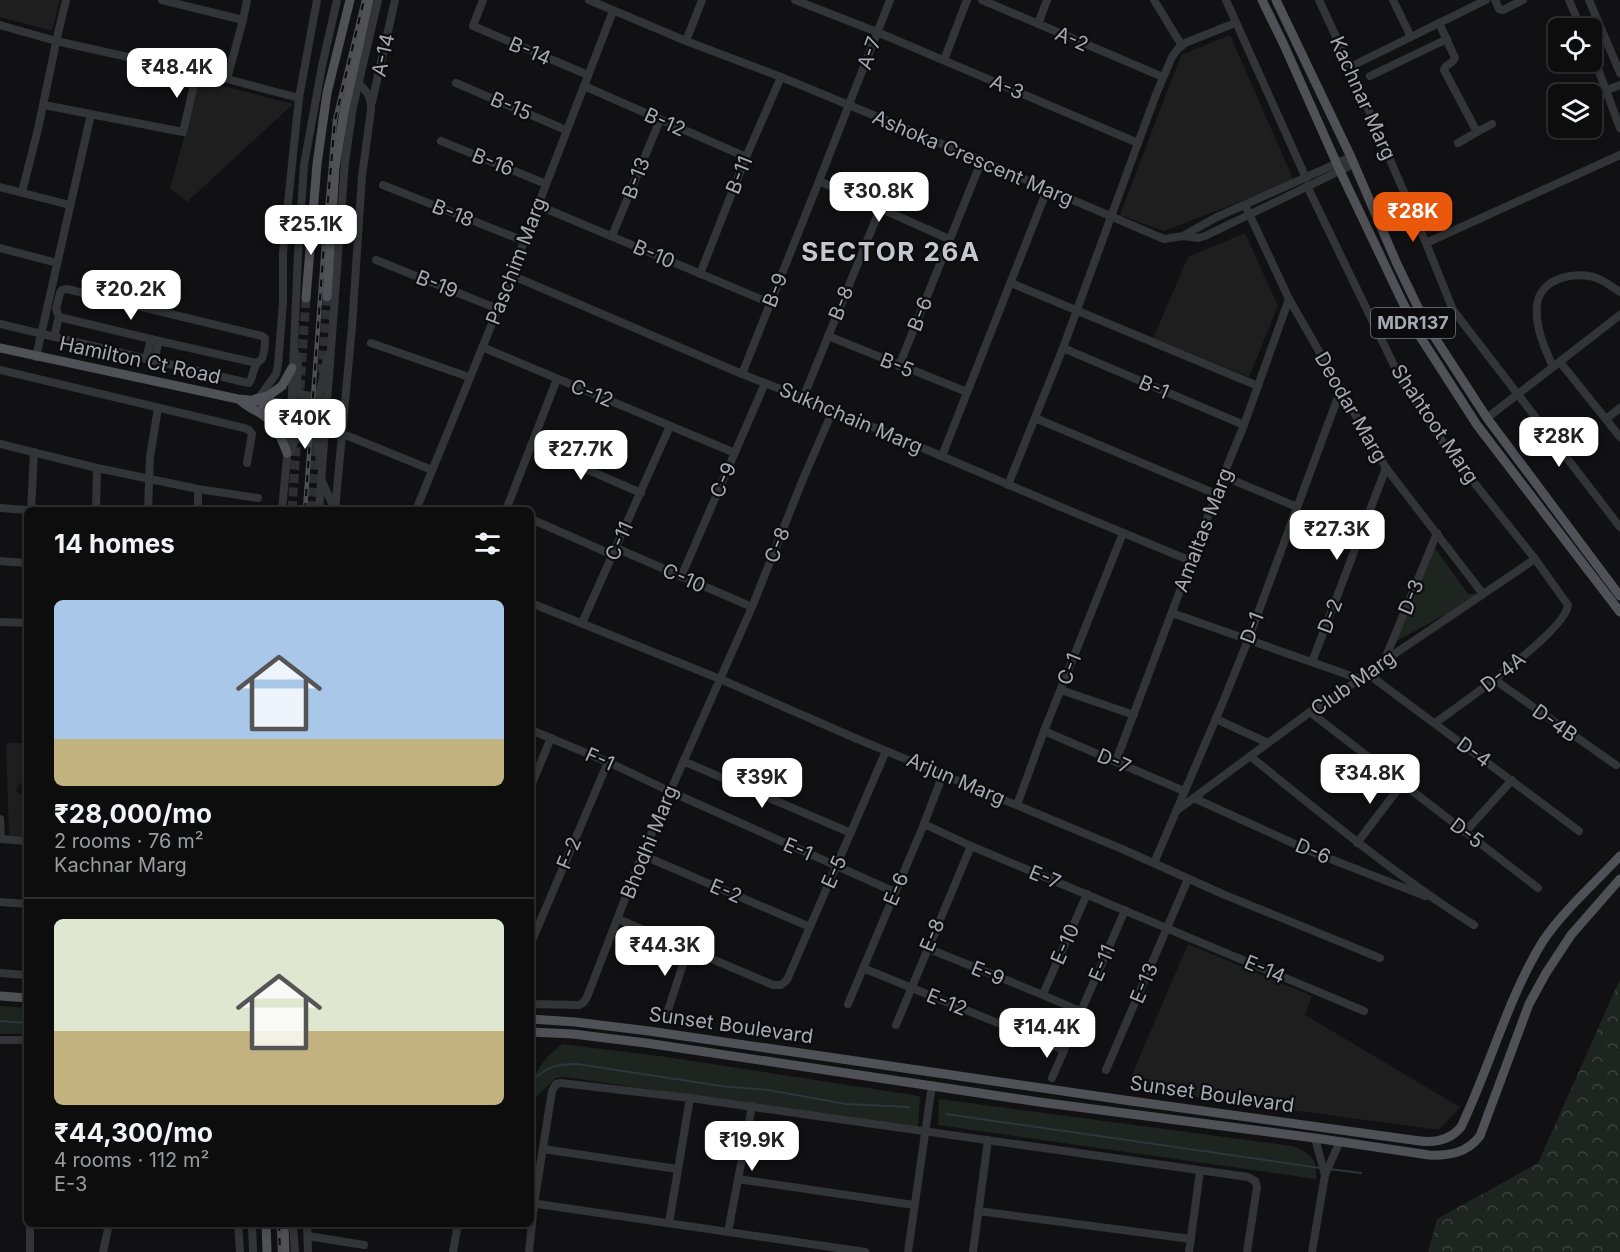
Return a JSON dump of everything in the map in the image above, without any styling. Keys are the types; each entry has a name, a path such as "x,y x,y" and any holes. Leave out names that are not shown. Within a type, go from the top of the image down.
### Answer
{"main road":[{"path":"306,298 317,164 326,105 350,0"},
{"path":"327,297 335,168 344,112 369,0"},
{"name":"MDR137","path":"1262,0 1339,168 1421,338 1478,425 1620,612"},
{"name":"MDR137","path":"1276,0 1353,160 1421,314 1487,418 1620,596"},
{"name":"Hamilton Ct Road","path":"0,348 291,410 327,413"},
{"path":"238,399 258,399 268,396 282,386 292,368"},
{"path":"238,399 262,414 275,426 287,453"},
{"path":"1620,856 1556,924 1533,959 1469,1110 1461,1127 1450,1137 1461,1152 1480,1137 1529,1004 1546,973 1570,935 1620,879"},
{"path":"0,996 24,998"},
{"name":"Sunset Boulevard","path":"534,1019 649,1030 1157,1105 1420,1141 1436,1142 1450,1137"},
{"name":"Sunset Boulevard","path":"534,1032 583,1035 777,1061 1096,1109 1429,1155 1461,1152"},
{"path":"777,1061 779,1049"},
{"path":"960,1089 962,1076"},
{"path":"266,1227 267,1252"},
{"path":"284,1227 285,1252"}],"street":[{"path":"22,192 44,105 66,0"},
{"path":"162,0 193,4 243,20"},
{"path":"227,79 247,0"},
{"path":"258,399 276,374 278,365 284,252 299,98 317,0"},
{"path":"282,507 291,410 304,165 337,0"},
{"path":"319,507 345,162 353,107 378,0"},
{"name":"A-14","path":"335,507 352,327 362,176 370,110 395,0"},
{"name":"B-14","path":"483,0 473,27 588,75"},
{"name":"Ashoka Crescent Marg","path":"589,0 914,132 1164,239 1205,236 1306,182 1353,160"},
{"path":"686,41 702,0"},
{"name":"A-3","path":"795,0 811,3 1138,143"},
{"name":"A-7","path":"849,106 890,0"},
{"path":"944,60 967,0"},
{"name":"A-2","path":"982,0 1163,77"},
{"path":"1038,24 1047,0"},
{"path":"1154,0 1182,46"},
{"path":"1008,485 1078,311 1163,77 1172,57 1182,46 1237,27 1226,0"},
{"name":"Kachnar Marg","path":"1319,0 1350,67 1453,310 1620,527"},
{"path":"1393,0 1411,37"},
{"path":"1350,67 1486,0"},
{"path":"1495,0 1499,9 1503,10 1523,0"},
{"path":"1569,0 1577,18"},
{"path":"1589,0 1597,18"},
{"name":"Paschim Marg","path":"417,507 498,309 614,11"},
{"path":"1439,23 1455,58 1444,70 1477,132"},
{"path":"0,25 56,41 227,79 299,98"},
{"name":"Shahtoot Marg","path":"1237,27 1306,182 1403,384 1449,451 1565,600 1568,605 1565,615"},
{"path":"1602,31 1620,73"},
{"path":"1370,76 1447,39"},
{"path":"44,105 183,132 197,72"},
{"path":"1600,72 1620,128"},
{"name":"B-11","path":"700,274 746,157 781,77"},
{"name":"B-15","path":"456,83 566,130"},
{"path":"359,84 370,99 370,110"},
{"path":"1607,90 1620,85"},
{"name":"B-12","path":"584,86 746,157"},
{"name":"B-9","path":"742,374 849,106"},
{"path":"36,357 91,114"},
{"name":"B-13","path":"612,236 660,120"},
{"path":"1458,143 1492,124"},
{"name":"B-16","path":"441,141 546,184"},
{"path":"1426,243 1620,155"},
{"name":"B-6","path":"899,366 981,162"},
{"path":"819,181 949,239"},
{"path":"1183,236 1202,224 1245,205 1306,182"},
{"name":"B-18","path":"383,185 524,241"},
{"path":"0,187 70,205"},
{"path":"942,456 1047,190"},
{"name":"B-10","path":"537,205 770,303"},
{"name":"Deodar Marg","path":"1245,205 1289,299 1386,468 1483,594"},
{"name":"B-8","path":"803,398 880,209"},
{"path":"0,248 57,263"},
{"path":"284,252 298,254"},
{"name":"B-19","path":"376,260 498,309"},
{"name":"Sukhchain Marg","path":"511,274 742,374 1191,561"},
{"path":"1620,292 1593,277 1573,275 1558,279 1543,288 1537,302 1537,321 1542,342 1557,364 1620,437"},
{"path":"1011,284 1258,386"},
{"path":"0,324 40,334 249,383 252,380 256,363 261,360 266,342 262,336 67,289 60,293 56,309 59,317 54,337"},
{"name":"Amaltas Marg","path":"1116,761 1244,425 1289,299"},
{"path":"1487,418 1620,315"},
{"path":"59,317 256,363"},
{"name":"B-5","path":"828,336 967,393"},
{"path":"150,360 155,340"},
{"path":"371,343 469,377"},
{"name":"C-12","path":"482,347 735,453"},
{"name":"B-1","path":"1063,348 1244,425"},
{"path":"293,349 298,362 298,390 311,396 316,396 320,390 327,359 331,352"},
{"path":"0,370 249,430 252,434 246,463"},
{"path":"508,507 557,379"},
{"name":"C-9","path":"681,577 765,383"},
{"name":"D-1","path":"1154,863 1248,640 1341,389"},
{"path":"148,507 151,445 158,408"},
{"path":"1606,419 1620,408"},
{"name":"C-8","path":"720,679 833,410"},
{"path":"1035,418 1216,495"},
{"name":"C-11","path":"582,623 670,426"},
{"path":"286,464 290,459 294,442 298,437 305,436 316,444 322,467"},
{"path":"348,436 432,470"},
{"path":"0,444 148,479 258,498"},
{"path":"531,445 641,493"},
{"path":"29,507 34,453"},
{"path":"96,507 98,468"},
{"name":"D-2","path":"1312,662 1386,468"},
{"path":"1223,476 1297,507"},
{"path":"321,479 334,507"},
{"path":"198,489 198,507"},
{"path":"0,508 24,510"},
{"name":"C-10","path":"534,520 752,607"},
{"name":"C-1","path":"1017,805 1123,533"},
{"name":"D-3","path":"1384,660 1437,533"},
{"name":"Club Marg","path":"1175,812 1310,712 1535,559"},
{"path":"0,561 24,562"},
{"name":"Arjun Marg","path":"534,604 720,679 1325,937 1380,958"},
{"name":"D-4","path":"1172,613 1312,662 1364,677 1435,723 1579,831"},
{"name":"D-4A","path":"1435,723 1495,680 1540,641 1565,615"},
{"path":"0,622 24,623"},
{"name":"Bhodhi Marg","path":"534,1004 579,1005 587,997 642,855 720,679"},
{"name":"D-4B","path":"1495,680 1616,765"},
{"path":"1061,690 1134,715"},
{"name":"D-5","path":"1310,712 1538,888"},
{"path":"1216,718 1268,743"},
{"name":"F-1","path":"534,731 608,762 669,791"},
{"name":"D-7","path":"1044,731 1184,791"},
{"path":"534,779 551,738"},
{"name":"E-5","path":"687,949 773,985 781,985 787,980 886,750"},
{"name":"D-6","path":"1250,756 1357,843 1435,900 1474,925"},
{"path":"683,761 851,833"},
{"name":"F-2","path":"534,933 608,762"},
{"name":"E-6","path":"848,1004 943,774"},
{"path":"1465,832 1512,780"},
{"path":"1357,843 1402,784"},
{"name":"E-1","path":"669,791 895,892"},
{"name":"D-6","path":"1194,798 1311,851 1435,900"},
{"path":"0,819 1,839 24,841"},
{"name":"E-7","path":"924,824 1167,928"},
{"name":"E-8","path":"896,1025 971,846"},
{"name":"E-2","path":"642,855 810,927"},
{"name":"E-13","path":"1106,1070 1188,879"},
{"name":"E-10","path":"1043,994 1087,894"},
{"path":"0,902 24,904"},
{"name":"E-11","path":"1052,1078 1125,910"},
{"path":"618,919 687,949 667,1013"},
{"name":"E-14","path":"1167,928 1364,1011"},
{"name":"E-9","path":"927,948 1082,1012"},
{"name":"E-12","path":"863,968 1064,1050"},
{"path":"0,973 24,975"},
{"path":"0,1040 24,1041"},
{"path":"534,1198 552,1092 555,1084 567,1083 752,1106 1248,1177 1255,1181 1257,1187 1247,1252"},
{"path":"908,1252 932,1085"},
{"path":"669,1223 690,1098"},
{"path":"728,1232 752,1106"},
{"path":"1315,1138 1325,1172"},
{"path":"973,1252 988,1140"},
{"path":"1312,1252 1325,1172 1340,1141"},
{"path":"543,1149 677,1169"},
{"path":"1189,1252 1200,1171"},
{"path":"738,1179 914,1205"},
{"path":"534,1204 865,1252"},
{"path":"978,1211 1191,1239"},
{"path":"30,1227 30,1252"},
{"path":"103,1252 108,1227"},
{"path":"238,1227 240,1252"},
{"path":"252,1227 253,1252"},
{"path":"293,1227 295,1252"},
{"path":"307,1227 308,1252"},
{"path":"453,1252 457,1227"},
{"path":"528,1252 531,1227"},
{"path":"308,1236 364,1245"}],"shaded area":[{"path":"0,0 60,0 52,31 0,17"},
{"path":"1230,35 1294,181 1164,231 1120,215 1181,55"},
{"path":"200,80 293,104 187,202 170,188"},
{"path":"1245,233 1278,306 1249,377 1153,338 1188,257"},
{"path":"6,743 24,743 24,779 16,791 24,798 24,836 9,836"},
{"path":"1188,944 1312,996 1305,1015 1460,1107 1439,1130 1129,1086"}],"green space":[{"path":"1435,548 1468,594 1483,594 1391,644"},
{"path":"1620,979 1620,1252 1428,1252 1437,1219 1538,1163"},
{"path":"0,1006 24,1008 24,1034 0,1034"},
{"path":"562,1044 667,1057 920,1096 918,1128 565,1077 556,1078 534,1098 534,1075 548,1056"},
{"path":"939,1099 1293,1146 1312,1158 1316,1179 938,1125"}],"waterway":[{"path":"0,1021 24,1023"},
{"path":"534,1079 552,1067 577,1064 721,1086 768,1090 846,1104 909,1107"},
{"path":"946,1114 1320,1168"},
{"path":"1329,1169 1361,1173"}],"tunnel":[{"path":"322,373 327,297"},
{"path":"292,507 306,298"},
{"path":"311,507 321,387"}],"railway":[{"path":"305,507 335,120 364,0"},
{"path":"279,1227 280,1252"}],"district":[{"name":"SECTOR 26A","path":"891,252"}]}
